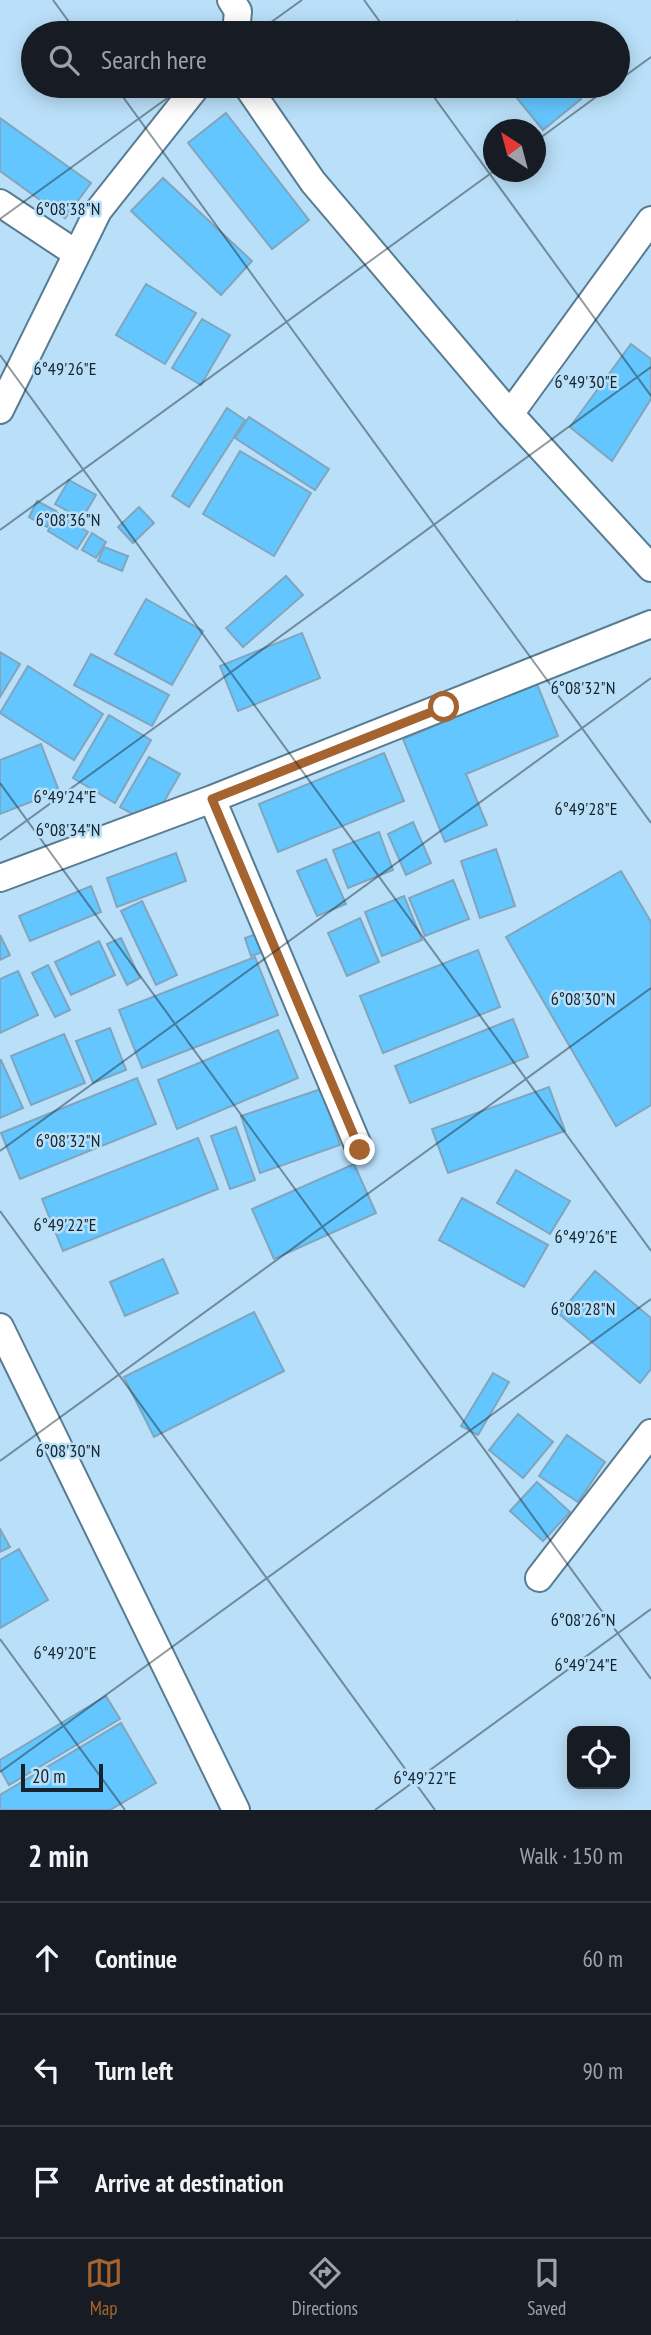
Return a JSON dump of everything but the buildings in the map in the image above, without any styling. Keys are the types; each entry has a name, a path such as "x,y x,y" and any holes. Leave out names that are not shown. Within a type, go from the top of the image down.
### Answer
{"street":[{"path":"0,410 98,211 187,98"},
{"path":"255,98 313,182 510,414 651,568"},
{"path":"0,203 77,254"},
{"path":"510,414 651,220"},
{"path":"0,878 212,799 651,624"},
{"path":"212,799 360,1150"},
{"path":"0,1327 236,1810"},
{"path":"539,1578 651,1433"}],"route":[{"path":"360,1150 212,799 444,707"}]}
